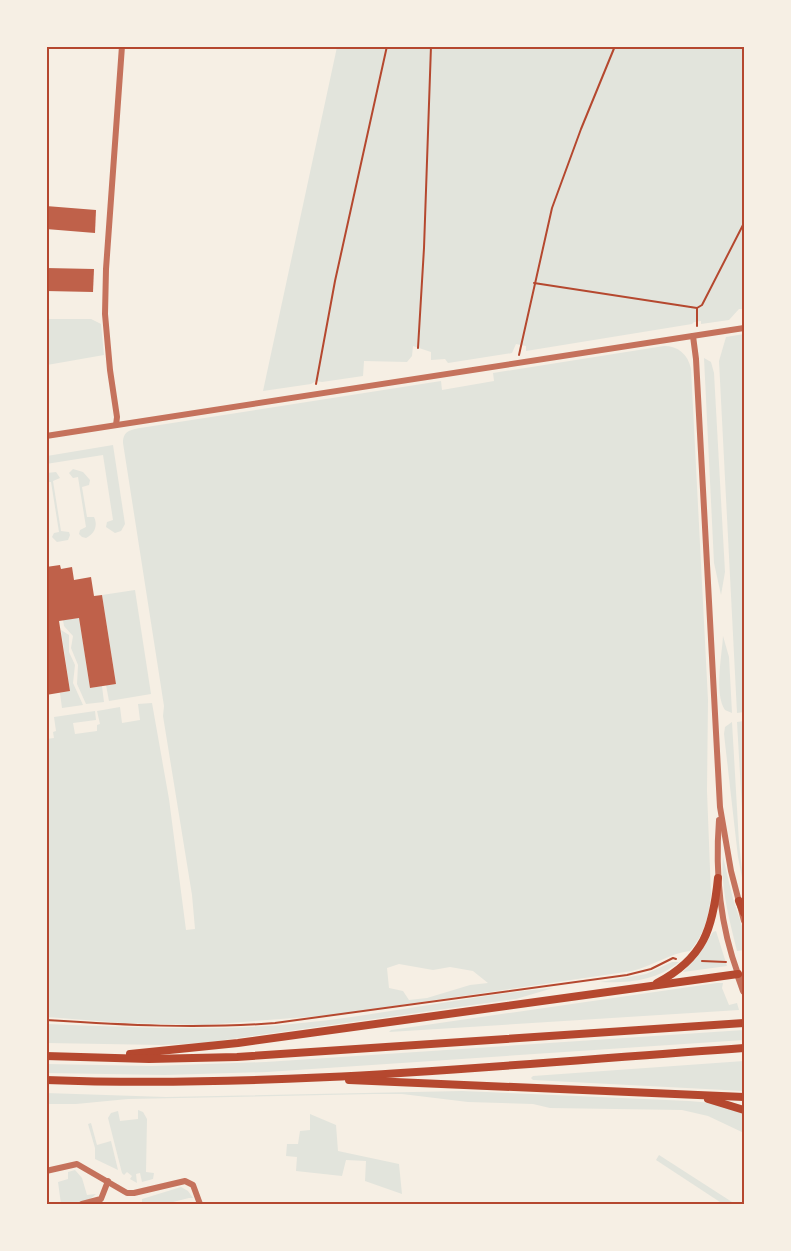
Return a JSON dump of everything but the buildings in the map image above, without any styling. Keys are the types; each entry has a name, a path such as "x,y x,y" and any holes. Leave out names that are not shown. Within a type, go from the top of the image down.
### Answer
{"main road":[{"path":"650,986 680,967 703,942 715,909 718,878"},
{"path":"739,901 744,913"},
{"path":"84,1058 238,1043 742,975"},
{"path":"46,1056 84,1058 249,1056 744,1023"},
{"path":"46,1080 148,1082 309,1078 744,1048"},
{"path":"309,1078 744,1097"},
{"path":"669,1094 717,1101 744,1110"}],"street":[{"path":"116,425 106,303 122,46"},
{"path":"46,436 744,328"},
{"path":"693,336 720,807 729,860 744,921"},
{"path":"720,807 717,846 718,878 726,933 742,975 744,991"},
{"path":"46,1171 77,1164 93,1171 127,1193 185,1181 193,1185 200,1204"},
{"path":"82,1204 101,1199 108,1181"}],"path":[{"path":"317,394 316,378 321,352 387,46"},
{"path":"418,348 431,46"},
{"path":"519,363 520,345 552,208 580,129 615,46"},
{"path":"534,283 697,308 702,305 744,223"},
{"path":"697,308 697,327"},
{"path":"46,1020 163,1027 218,1027 275,1023 627,975 651,969 673,958"},
{"path":"694,961 725,962"}],"shaded area":[{"path":"349,46 744,47 744,309 739,309 729,320 701,324 701,321 694,322 526,351 526,346 516,344 512,353 448,363 445,359 431,360 431,352 413,346 412,356 407,362 364,361 363,376 316,381 311,384 263,391 337,47 348,48"},
{"path":"47,319 91,319 101,324 104,355 47,365"},
{"path":"744,334 744,712 737,713 719,361 726,337"},
{"path":"664,346 674,347 682,352 690,364 708,700 707,791 711,895 705,925 695,945 690,951 675,954 632,971 333,1015 204,1025 123,1023 47,1017 46,739 54,738 53,732 56,731 54,717 95,711 96,720 73,723 75,734 97,731 97,725 100,724 97,711 120,707 122,723 140,720 138,704 152,703 169,799 186,930 195,929 192,895 163,716 164,706 123,443 126,434 130,430 140,428 441,381 442,390 494,381 493,373","holes":["399,964 433,970 450,967 473,971 488,983 470,985 427,998 409,1000 403,991 389,988 387,968"]},
{"path":"704,358 711,362 714,373 725,572 721,595 714,563"},
{"path":"113,445 125,524 121,531 115,533 106,527 107,522 113,520 103,455 46,464 47,456"},
{"path":"73,469 83,472 90,480 89,485 82,487 87,517 94,517 96,526 94,532 86,538 79,534 80,530 86,527 78,477 73,478 69,473"},
{"path":"56,472 60,478 53,481 61,531 69,532 70,535 68,540 57,542 52,537 54,533 59,532 51,482 46,482 47,473"},
{"path":"135,590 151,694 109,701 106,685 116,684 102,595"},
{"path":"79,618 90,688 102,686 104,702 86,704 77,684 78,665 71,648 73,636 64,626 63,620"},
{"path":"61,630 69,635 69,652 75,665 73,683 83,705 62,708 60,693 70,691"},
{"path":"723,636 729,657 732,713 725,710 720,694"},
{"path":"744,721 744,844 737,722"},
{"path":"732,722 744,888 738,857 724,734 725,727"},
{"path":"723,857 744,932 744,950 737,951 729,916 724,892"},
{"path":"716,931 727,966 683,972 697,957 713,932"},
{"path":"672,962 679,962 661,973 642,980 600,982 646,974"},
{"path":"723,983 722,988 729,1005 737,1003 739,1010 389,1032 391,1030"},
{"path":"553,988 516,999 203,1043 162,1045 47,1043 47,1024 169,1028 261,1026 325,1020"},
{"path":"744,1030 744,1040 267,1072 165,1075 47,1073 47,1064 152,1066 266,1062"},
{"path":"744,1061 744,1091 533,1080 531,1078 533,1076"},
{"path":"462,1091 712,1103 744,1114 744,1133 708,1116 682,1110 550,1108 533,1104 468,1102 402,1094 128,1099 47,1104 46,1093 166,1097"},
{"path":"138,1110 143,1112 147,1119 146,1172 154,1173 153,1179 142,1182 140,1173 136,1174 137,1183 130,1179 132,1176 127,1172 124,1175 122,1173 108,1118 111,1113 118,1111 120,1121 138,1119"},
{"path":"310,1114 336,1125 338,1151 399,1164 402,1194 365,1181 366,1161 346,1160 342,1176 296,1171 297,1157 286,1156 287,1144 298,1144 300,1131 310,1130"},
{"path":"91,1123 97,1145 111,1141 118,1170 95,1159 95,1148 88,1124"},
{"path":"659,1155 735,1204 723,1204 656,1160"},
{"path":"75,1170 82,1178 87,1195 96,1194 85,1201 61,1204 58,1182 68,1179 68,1172"},
{"path":"181,1187 193,1198 165,1204 142,1204 142,1199"}]}
